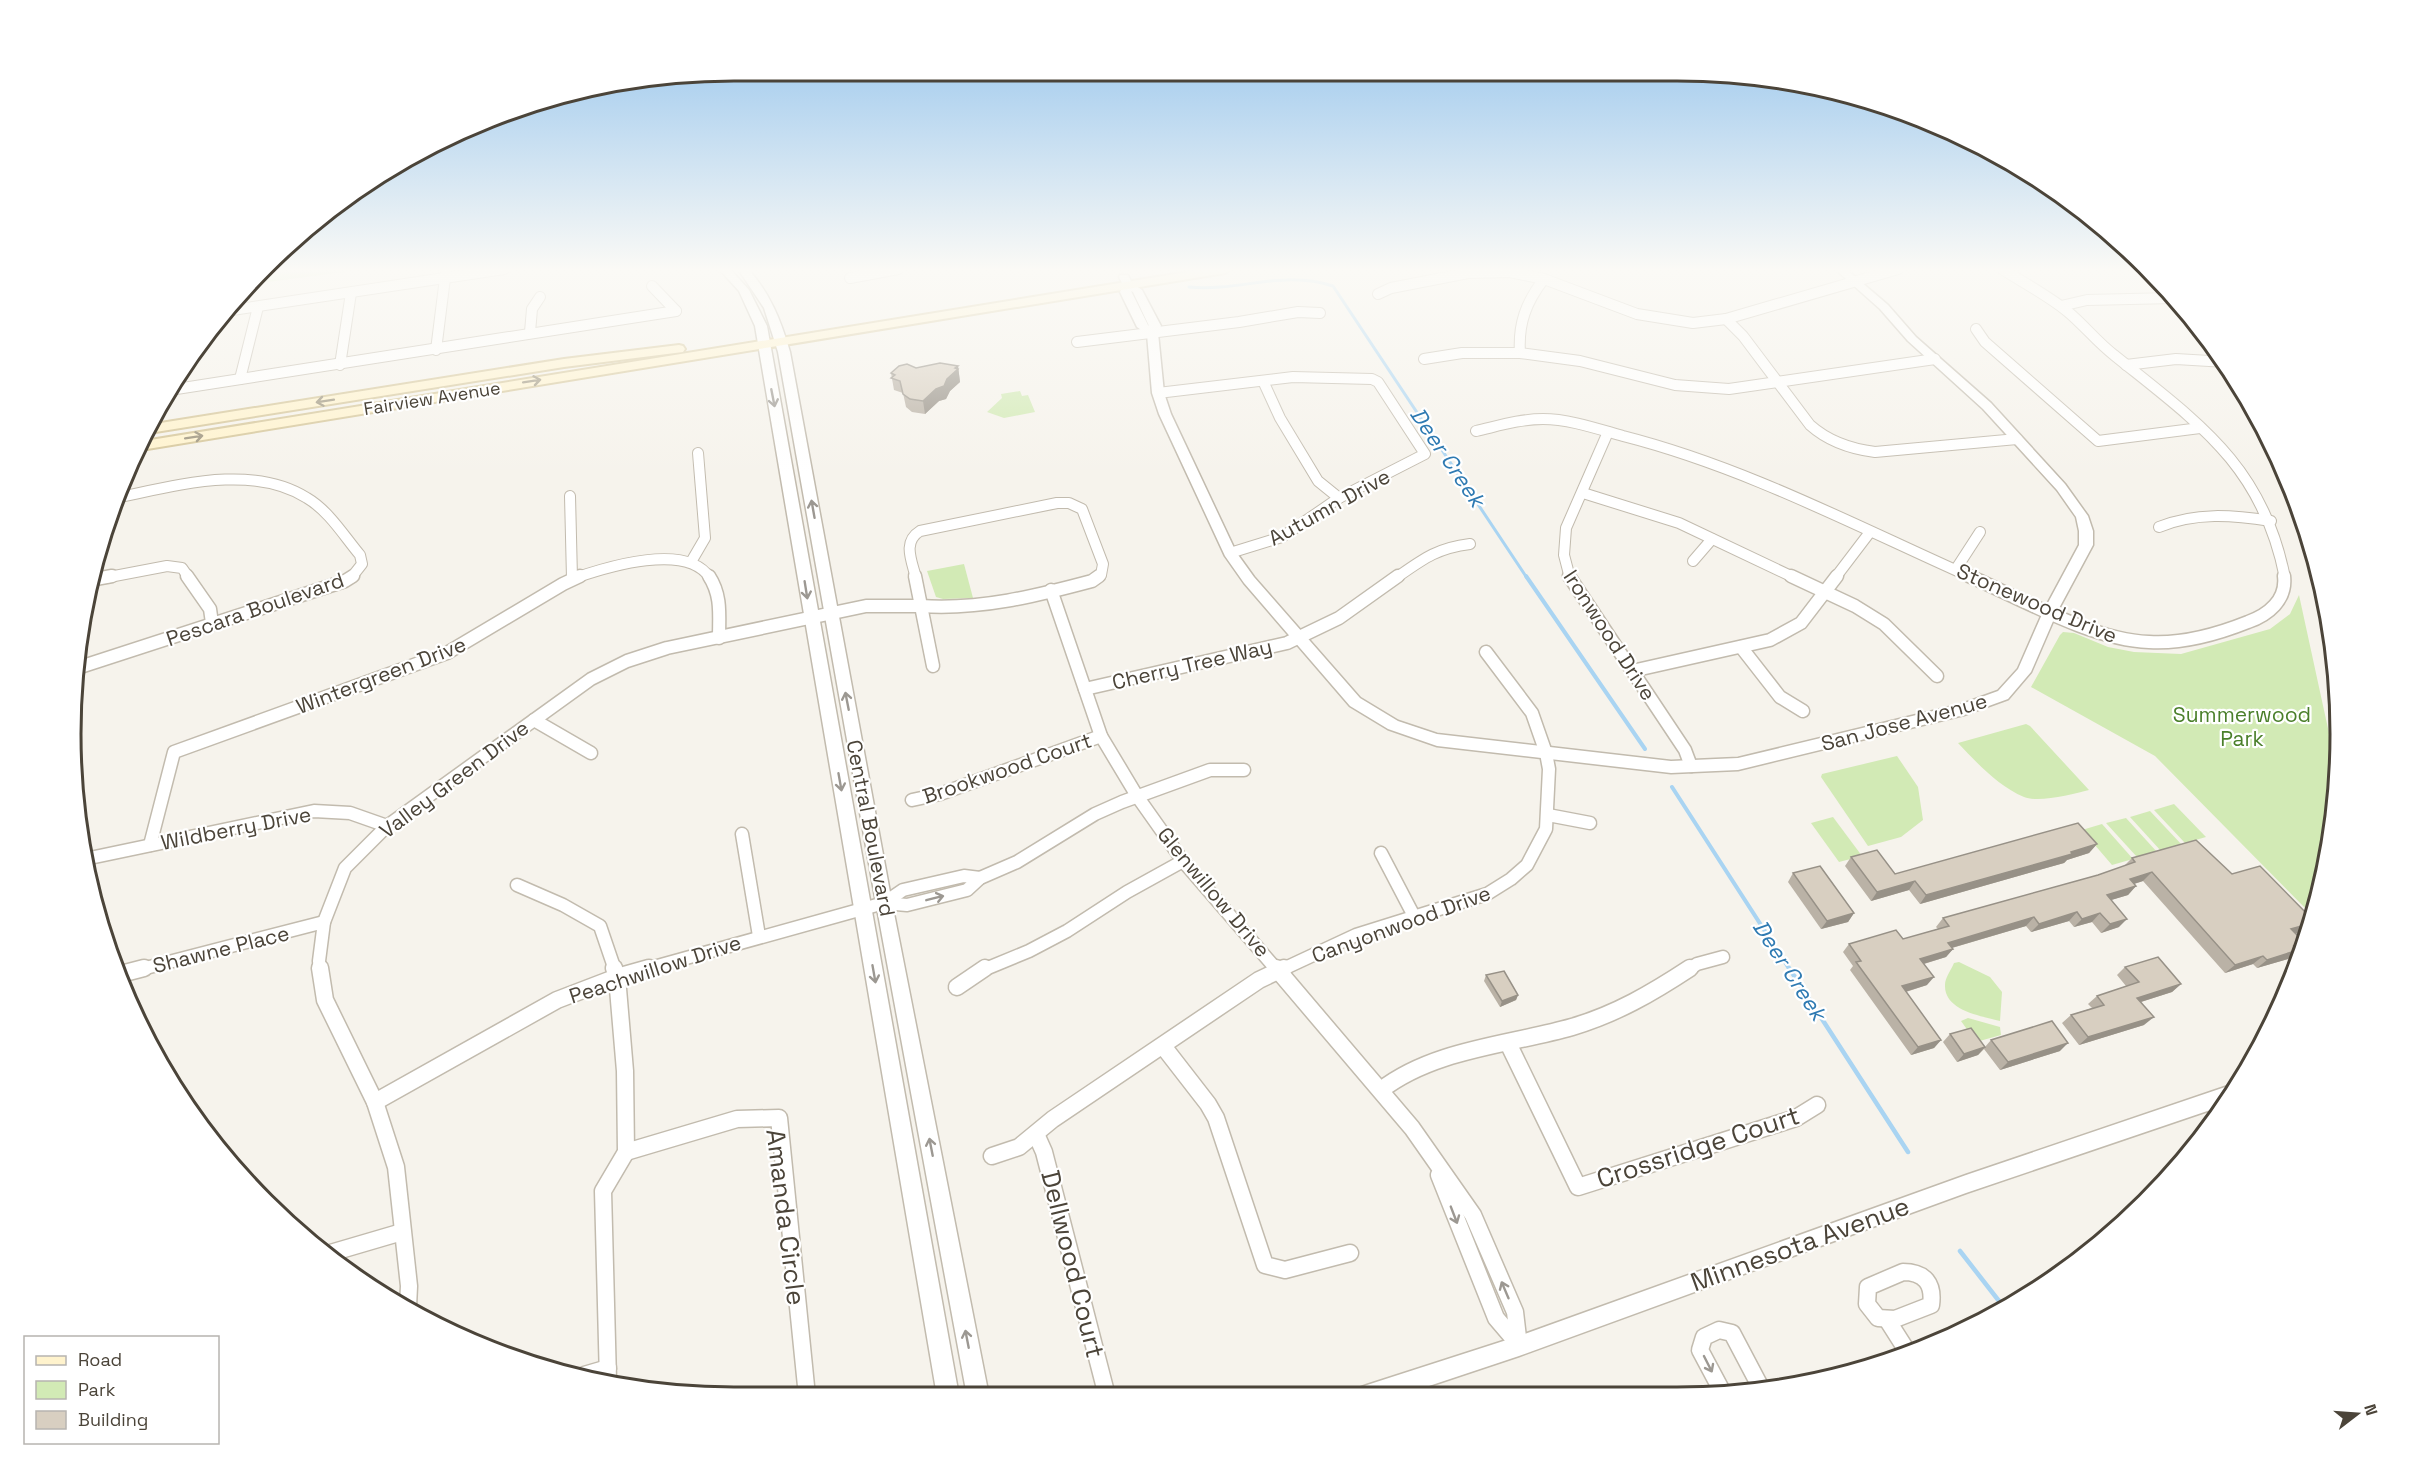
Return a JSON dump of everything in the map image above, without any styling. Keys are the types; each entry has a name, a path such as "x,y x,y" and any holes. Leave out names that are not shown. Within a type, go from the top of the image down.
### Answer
{"main road":[{"name":"Fairview Avenue","path":"148,445 783,338"},
{"name":"Fairview Avenue","path":"157,428 564,363 763,341"}],"street":[{"path":"240,379 250,338"},
{"path":"340,364 344,338"},
{"path":"436,350 437,338"},
{"path":"180,388 436,350 501,338"},
{"name":"Central Boulevard","path":"762,338 791,486 810,618 946,1387"},
{"name":"Central Boulevard","path":"780,338 976,1387"},
{"path":"1077,342 1114,338"},
{"name":"San Jose Avenue","path":"1152,338 1158,393 1164,414 1230,553 1249,580 1355,702 1393,725 1437,740 1671,767 1738,764 1964,709 2003,695 2024,672 2050,612 2086,545 2086,531 2082,516 2074,502 1987,406 1911,338"},
{"path":"1518,338 1520,353"},
{"path":"1744,338 1810,424 1820,434 1854,449 1888,452 2017,439"},
{"path":"1982,338 2098,441 2200,428"},
{"name":"Stonewood Drive","path":"1476,431 1526,420 1567,422 1703,459 2099,633 2143,644 2169,644 2254,620 2269,612 2280,598 2284,583 2271,522 2248,477 2231,457 2200,428 2096,338"},
{"path":"1424,359 1462,353 1520,353 1580,361 1662,382 1712,389 1779,383 1935,359"},
{"path":"2126,365 2154,359 2212,360"},
{"name":"Autumn Drive","path":"1230,553 1282,537 1339,498 1425,454 1378,382 1316,376 1263,381"},
{"path":"1158,393 1263,381 1280,418 1318,481 1339,498"},
{"name":"Ironwood Drive","path":"1608,432 1566,528 1562,545 1564,564 1571,580 1685,750 1691,766"},
{"path":"698,453 705,538 691,562 704,570 716,586 719,602 719,638"},
{"name":"Pescara Boulevard","path":"85,665 345,581 360,570 363,558 309,498 276,485 253,481 212,481 127,496"},
{"path":"1583,493 1653,513 1865,611 1884,624 1937,676"},
{"path":"570,496 572,578"},
{"name":"Valley Green Drive","path":"408,1301 409,1286 396,1167 375,1102 325,1000 319,961 324,922 345,868 387,826 591,680 627,661 667,648 880,604 922,605 970,606 1092,581 1104,569 1086,517 1077,505 1057,503 920,531 911,538 909,547 922,605"},
{"path":"2159,527 2175,519 2202,516 2227,516 2271,522"},
{"path":"1632,671 1770,640 1788,632 1801,623 1870,532"},
{"path":"1956,569 1980,532"},
{"path":"1693,561 1712,539"},
{"name":"Cherry Tree Way","path":"1085,689 1287,643 1339,618 1424,558 1447,548 1470,544"},
{"name":"Wintergreen Drive","path":"150,845 174,752 447,653 477,638 518,609 572,578 654,558 691,562"},
{"path":"100,578 167,566 182,568 210,609 212,623"},
{"name":"Glenwillow Drive","path":"1051,590 1101,736 1137,796 1183,861 1412,1128 1433,1160 1496,1318 1519,1346"},
{"path":"922,605 923,625 933,666"},
{"path":"1741,647 1780,697 1803,711"},
{"name":"Canyonwood Drive","path":"992,1156 1019,1147 1053,1119 1259,980 1356,935 1487,894 1511,879 1527,865 1546,829 1549,769 1546,753 1532,713 1486,652"},
{"path":"534,720 591,753"},
{"name":"Brookwood Court","path":"912,800 940,794 1101,736"},
{"name":"Peachwillow Drive","path":"375,1102 557,1000 617,976 884,903 907,905 967,890 980,878 1017,862 1095,814 1137,796 1210,770 1244,770"},
{"name":"Wildberry Drive","path":"93,856 314,811 350,813 387,826"},
{"path":"1548,815 1590,823"},
{"path":"742,834 759,936"},
{"path":"1381,853 1414,918"},
{"path":"957,987 985,968 1029,951 1067,931 1127,892 1183,861"},
{"path":"517,885 563,905 600,926 617,976 625,1071 626,1152 603,1191 608,1374"},
{"name":"Shawne Place","path":"127,973 324,922"},
{"path":"1381,1090 1398,1077 1428,1064 1572,1027 1610,1014 1637,1002 1697,964 1723,957"},
{"name":"Crossridge Court","path":"1508,1043 1578,1187 1796,1118 1817,1106"},
{"path":"1163,1046 1208,1104 1216,1118 1265,1265 1285,1270 1350,1253"},
{"name":"Minnesota Avenue","path":"1394,1387 1519,1346 1959,1187 2219,1098"},
{"name":"Amanda Circle","path":"626,1152 737,1119 779,1118 806,1387"},
{"name":"Dellwood Court","path":"1036,1134 1044,1152 1105,1387"},
{"path":"336,1252 402,1233"},
{"path":"1888,1321 1904,1346"},
{"path":"1719,1386 1700,1350 1704,1337 1719,1330 1732,1333 1758,1382"}],"green space":[{"path":"1020,391 1022,396 1028,395 1035,412 1004,418 987,412 1002,398 1001,394"},
{"path":"964,564 973,598 943,599 936,597 927,571"},
{"name":"Summerwood Park","path":"2299,595 2330,737 2329,777 2324,819 2306,909 2155,756 2031,687 2063,632 2074,633 2108,647 2134,652 2181,654 2270,629 2290,614"},
{"path":"2026,724 2089,790 2038,799 2024,797 1997,780 1958,743"},
{"path":"1897,756 1918,787 1923,820 1901,837 1868,846 1821,777 1822,774"},
{"path":"2174,804 2206,837 2185,843 2154,810"},
{"path":"2150,811 2182,845 2161,851 2130,817"},
{"path":"1833,817 1862,856 1839,862 1811,823"},
{"path":"2126,818 2157,852 2137,857 2106,823"},
{"path":"2102,824 2133,859 2112,865 2082,830"},
{"path":"1959,962 1990,977 2002,992 2000,1021 1965,1011 1951,1001 1946,994 1947,977 1954,963"},
{"path":"1968,1018 2000,1027 2001,1035 1976,1042 1961,1021"}],"building":[{"path":"940,363 958,366 955,368 958,369 947,379 944,386 936,389 923,401 910,399 903,394 900,381 891,378 895,375 891,373 899,366 907,364 916,368"},
{"path":"2078,823 2097,844 2071,852 2072,854 1926,895 1915,881 1877,892 1851,857 1877,850 1895,874"},
{"path":"2196,840 2232,874 2260,866 2305,912 2301,926 2291,929 2298,936 2292,952 2267,960 2263,956 2235,965 2152,872 2130,879 2136,886 2107,895 2127,919 2110,924 2100,913 2082,919 2077,912 2039,924 2034,917 1948,943 1953,949 1920,959 1934,977 1902,986 1941,1040 1918,1047 1856,962 1861,961 1849,944 1896,930 1903,939 1949,926 1943,918 2098,875 2135,862 2132,858"},
{"path":"1820,866 1854,913 1827,921 1793,873"},
{"path":"2158,957 2181,984 2137,998 2154,1017 2088,1037 2071,1015 2104,1005 2097,996 2139,982 2125,967"},
{"path":"1504,971 1518,995 1502,1001 1486,975"},
{"path":"2052,1021 2068,1043 2008,1062 1991,1040"},
{"path":"1971,1028 1985,1047 1964,1054 1950,1034"}],"waterway":[{"name":"Deer Creek","path":"1367,338 1527,578"},
{"name":"Deer Creek","path":"1526,576 1645,749"},
{"name":"Deer Creek","path":"1672,787 1790,970"},
{"name":"Deer Creek","path":"1789,968 1908,1152"},
{"name":"Deer Creek","path":"1960,1251 2000,1302"}]}
